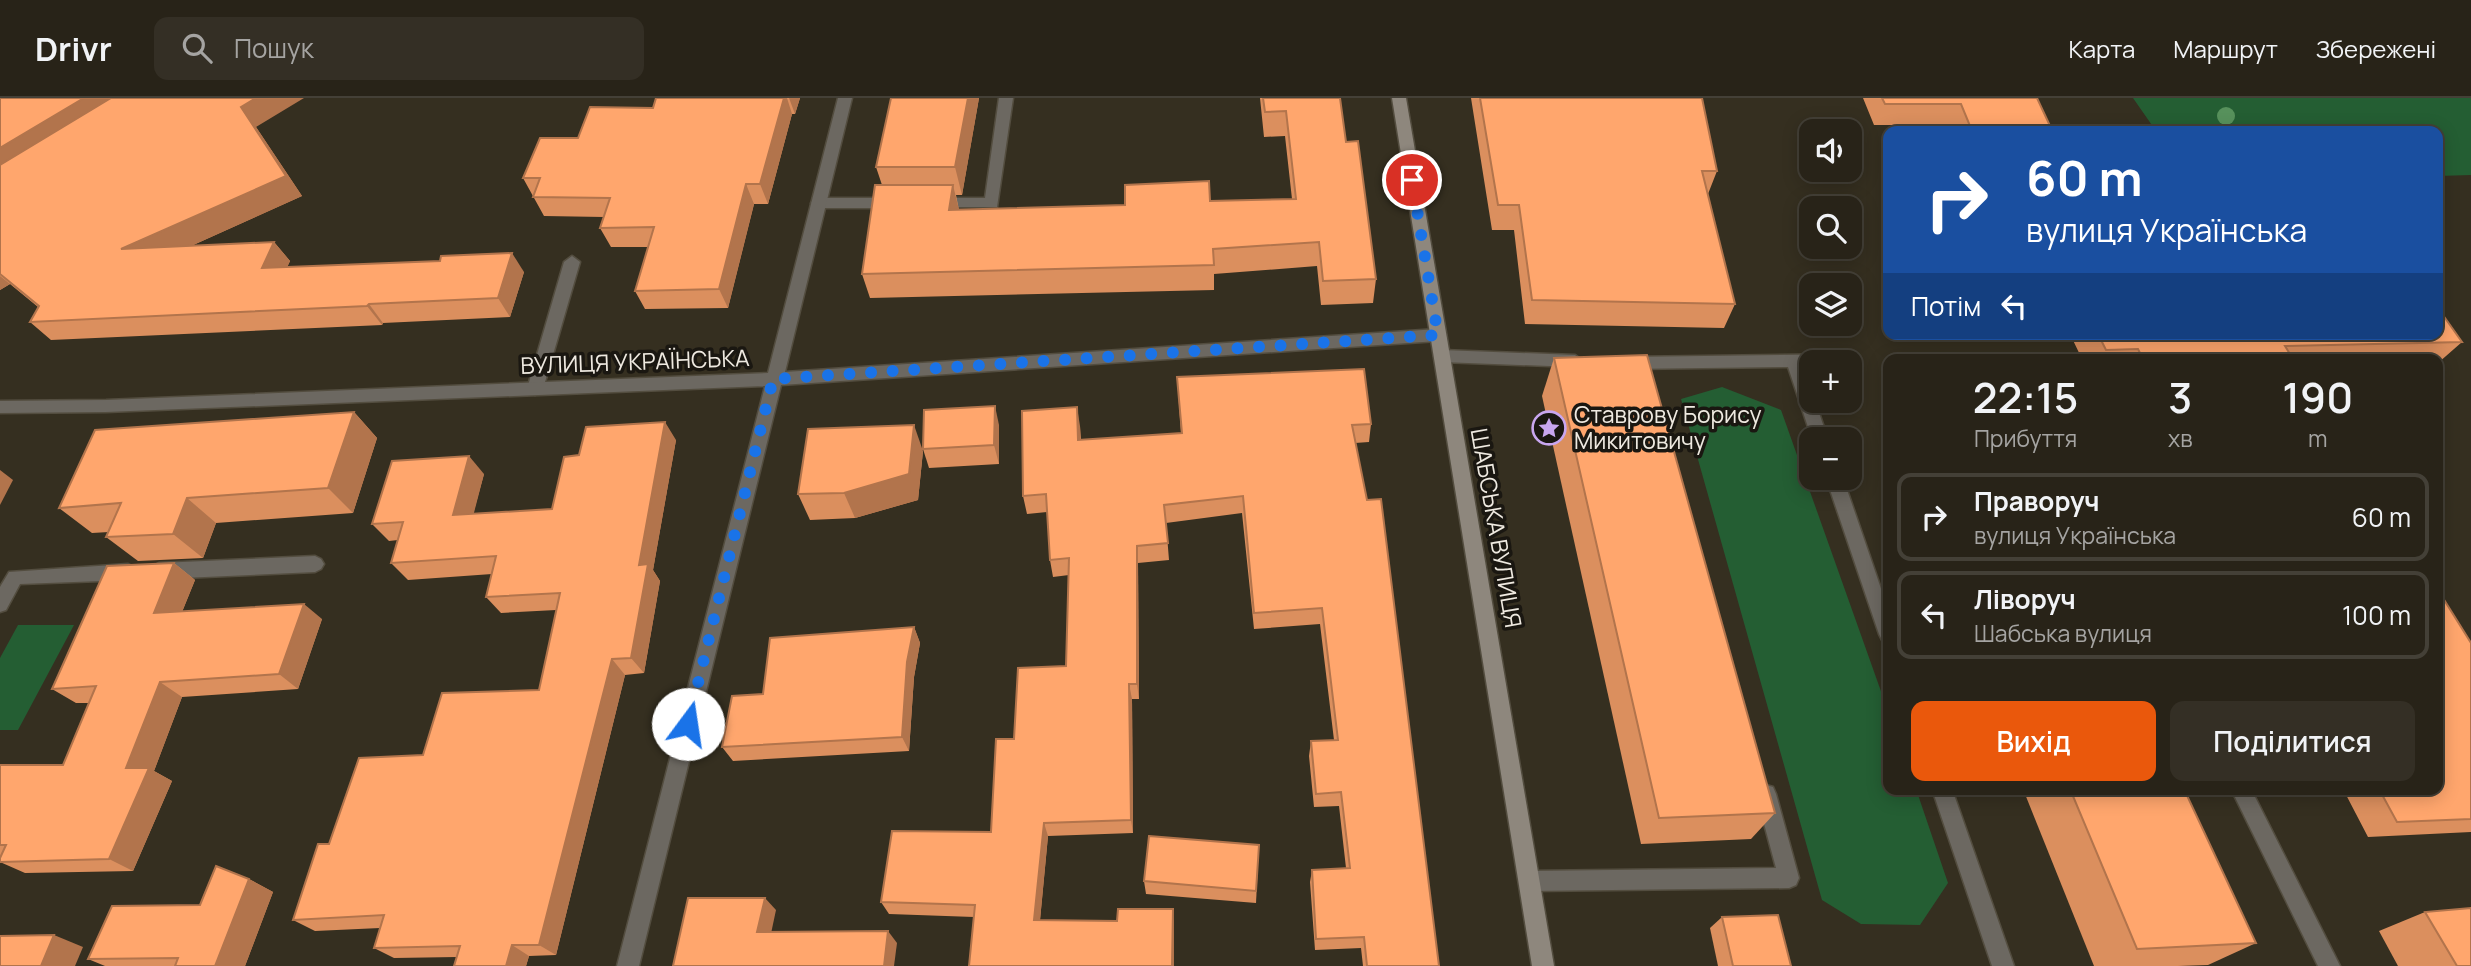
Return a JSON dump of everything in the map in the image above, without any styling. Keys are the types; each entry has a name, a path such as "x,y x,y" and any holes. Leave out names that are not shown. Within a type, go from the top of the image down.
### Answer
{"main road":[{"name":"ШАБСЬКА ВУЛИЦЯ","path":"1399,98 1544,966"}],"street":[{"path":"628,966 845,98"},
{"path":"818,203 992,203 1006,98"},
{"path":"535,389 572,262"},
{"name":"ВУЛИЦЯ УКРАЇНСЬКА","path":"0,407 106,406 773,379 1438,335"},
{"path":"1442,356 1600,362 1650,370 1799,362"},
{"path":"1794,362 1817,427"},
{"path":"1838,490 1883,620"},
{"path":"0,604 15,577 315,564"},
{"path":"1530,881 1789,878 1760,773"},
{"path":"1944,795 2003,966"},
{"path":"2244,795 2329,966"}],"green space":[{"path":"2133,98 2471,98 2471,175 2443,176 2443,126 2153,126"},
{"path":"1722,387 1781,410 1799,461 1799,490 1809,490 1883,697 1883,795 1918,795 1948,883 1920,925 1861,924 1822,900 1681,399"},
{"path":"18,625 74,625 18,730 0,730 0,658"}],"building":[{"path":"0,98 84,98 0,148"},
{"path":"111,98 256,98 241,107 286,176 121,249 274,242 262,268 440,261 441,256 512,253 498,298 30,322 39,306 0,274 0,165"},
{"path":"656,98 784,98 760,184 746,184 719,289 635,291 654,227 600,228 610,198 533,197 540,178 523,178 540,138 578,138 590,107 653,108"},
{"path":"891,98 968,98 955,167 876,167"},
{"path":"1263,98 1340,98 1346,142 1358,141 1376,279 1323,281 1319,242 1213,249 1214,265 862,274 875,185 953,185 949,210 1125,205 1125,185 1209,181 1210,201 1296,199 1286,111 1265,112"},
{"path":"1480,98 1702,98 1717,171 1702,171 1735,304 1532,300 1519,205 1498,205"},
{"path":"1882,98 2037,98 2050,126 1970,126 1961,104 1885,104"},
{"path":"2443,315 2462,342 2285,346 2290,354 2140,354 2138,349 2106,350 2101,340 2443,340"},
{"path":"1647,355 1775,813 1659,818 1554,358"},
{"path":"1364,369 1371,424 1352,425 1367,500 1381,499 1439,966 1367,966 1364,937 1316,939 1312,870 1350,868 1341,792 1316,794 1311,741 1338,740 1322,608 1254,613 1243,496 1164,505 1168,543 1137,546 1137,684 1129,684 1131,820 1044,823 1034,920 1117,921 1118,909 1173,909 1172,966 969,966 975,905 881,902 892,831 991,832 996,739 1014,739 1018,668 1066,666 1069,558 1050,560 1046,494 1023,496 1022,411 1077,407 1078,440 1182,433 1177,377"},
{"path":"995,406 994,445 923,449 924,410"},
{"path":"354,412 328,488 187,498 173,534 106,537 121,503 59,508 95,430"},
{"path":"665,422 639,565 648,564 631,658 612,659 539,945 512,945 506,966 454,966 460,946 374,948 384,915 293,920 318,844 329,844 359,758 423,755 442,693 539,690 560,593 486,597 496,556 391,563 403,522 372,524 392,461 469,456 453,515 552,509 564,457 579,455 586,427"},
{"path":"914,425 909,474 844,493 798,494 808,429"},
{"path":"174,563 154,613 304,604 279,674 160,682 126,768 149,768 109,859 0,862 6,845 0,845 0,765 63,765 96,686 52,689 107,566"},
{"path":"2443,598 2471,643 2471,819 2397,822 2382,795 2443,795"},
{"path":"914,627 907,662 902,737 722,747 732,696 763,694 770,638"},
{"path":"2073,795 2187,795 2256,943 2137,949"},
{"path":"1149,836 1259,845 1256,891 1144,881"},
{"path":"216,866 249,879 215,966 175,966 178,958 88,959 112,906 200,905"},
{"path":"688,898 765,898 757,932 888,931 884,966 673,966"},
{"path":"2471,908 2471,966 2457,966 2425,912"},
{"path":"1778,915 1791,966 1733,966 1722,917"},
{"path":"54,935 41,966 0,966 0,936"}],"place":[{"name":"Ставрову Борису Микитовичу","path":"1549,428"}],"route":[{"path":"688,724 773,379 1438,335 1412,180"}]}
